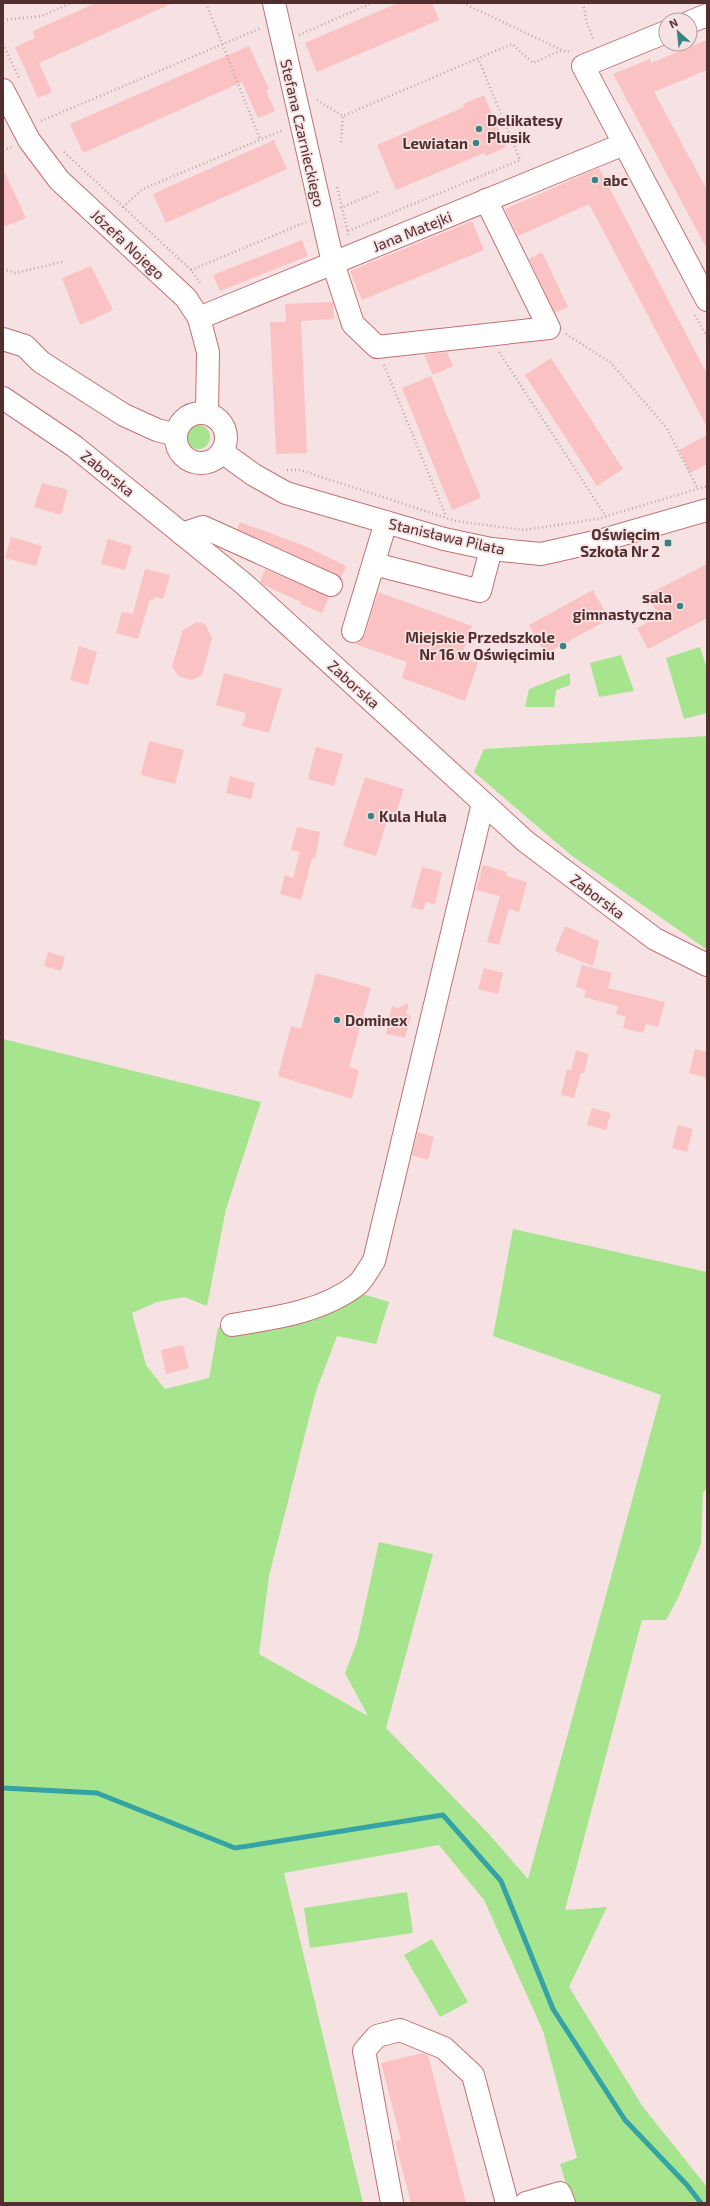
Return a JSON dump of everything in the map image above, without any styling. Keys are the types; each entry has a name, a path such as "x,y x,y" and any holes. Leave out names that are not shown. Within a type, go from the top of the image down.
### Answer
{"street":[{"name":"Stefana Czarnieckiego","path":"276,12 333,263 353,324 377,347"},
{"path":"658,34 578,58 707,300"},
{"name":"Józefa Nojego","path":"8,93 29,140 59,180 186,298 199,318 208,352 215,410"},
{"name":"Jana Matejki","path":"199,318 624,144"},
{"path":"377,347 549,328 486,200"},
{"path":"3,339 25,346 41,362 124,415 157,430 176,435"},
{"path":"3,354 41,362"},
{"name":"Zaborska","path":"5,403 74,446 244,584 525,841 655,940 707,965"},
{"path":"215,410 225,428 226,445 229,447 209,462 192,462 180,451 176,435 183,420 198,413 215,410"},
{"name":"Stanisława Pilata","path":"229,447 254,475 286,493 491,550 541,554 599,541 707,510"},
{"path":"354,631 386,522"},
{"path":"182,534 203,528 331,585"},
{"path":"374,564 480,591 491,550"},
{"path":"232,1325 284,1316 323,1303 358,1283 374,1262 483,803"},
{"path":"392,2203 364,2051 377,2036 400,2030 444,2048 473,2075 507,2203"}],"path":[{"path":"3,20 42,16 71,3"},
{"path":"206,3 260,139"},
{"path":"283,43 371,3"},
{"path":"463,3 578,58"},
{"path":"583,3 587,24 595,42 588,44"},
{"path":"41,121 222,43 276,12"},
{"path":"3,44 8,93"},
{"path":"343,116 512,44 533,62 562,50"},
{"path":"348,231 520,160 478,58"},
{"path":"317,100 343,116"},
{"path":"38,115 44,127"},
{"path":"341,142 343,116"},
{"path":"123,207 143,188 301,123"},
{"path":"61,150 191,270 204,287"},
{"path":"191,270 380,191"},
{"path":"3,269 15,273 62,262"},
{"path":"549,328 561,331 611,363 666,427 698,489"},
{"path":"488,335 605,515"},
{"path":"377,347 446,516"},
{"path":"215,410 233,429 229,447"},
{"path":"280,468 285,470 300,470 446,516 456,521 524,530 597,519 605,515 707,486"}],"green space":[{"path":"198,425 207,428 210,437 207,446 198,449 189,446 186,437 189,428"},
{"path":"700,647 707,669 707,713 684,719 666,658"},
{"path":"621,655 634,691 599,697 590,663"},
{"path":"570,673 570,685 556,690 554,707 525,707 529,689"},
{"path":"707,736 706,949 572,856 474,772 484,749"},
{"path":"3,1039 261,1102 226,1209 207,1306 184,1297 157,1302 132,1313 146,1365 165,1389 209,1378 218,1328 339,1287 389,1302 376,1344 337,1336 316,1391 269,1576 259,1654 368,1716 345,1673 357,1642 379,1542 433,1554 386,1728 487,1832 528,1879 661,1395 493,1336 513,1229 707,1272 707,1488 703,1493 701,1544 678,1598 666,1620 642,1620 565,1910 607,1907 569,1987 643,2107 707,2187 707,2203 572,2203 560,2164 577,2158 543,2031 484,1900 439,1845 284,1873 363,2203 3,2203"},
{"path":"407,1892 413,1933 310,1948 304,1908"},
{"path":"432,1939 468,2002 440,2017 404,1955"}],"building":[{"path":"96,3 173,3 39,63 52,92 38,98 15,47 35,38 33,31"},
{"path":"398,3 432,3 439,20 317,72 305,43"},
{"path":"707,40 707,70 654,92 707,190 707,249 613,74 650,59 651,63 678,52 698,52 698,44"},
{"path":"249,46 269,89 266,91 275,111 258,118 242,82 83,153 70,124"},
{"path":"484,95 506,147 486,156 484,153 396,190 377,145 464,107 463,104"},
{"path":"274,140 287,169 166,223 153,194"},
{"path":"599,168 707,374 707,427 589,204 518,236 505,209"},
{"path":"3,169 26,218 3,227"},
{"path":"472,221 484,250 362,300 350,271"},
{"path":"302,240 308,256 220,291 213,275"},
{"path":"542,252 568,307 555,313 529,259"},
{"path":"91,266 113,310 80,325 62,278"},
{"path":"333,302 334,319 301,321 307,453 276,454 270,322 286,322 285,304"},
{"path":"447,352 453,366 433,375 424,355"},
{"path":"551,358 623,469 597,486 525,375"},
{"path":"431,376 481,498 452,510 402,388"},
{"path":"707,435 707,464 690,473 679,450"},
{"path":"42,483 68,490 61,515 34,507"},
{"path":"240,522 305,546 346,566 341,578 336,574 237,529"},
{"path":"11,537 42,546 36,566 5,558"},
{"path":"108,539 132,546 125,570 101,564"},
{"name":"sala gimnastyczna","path":"707,564 707,618 648,649 637,628 659,616 647,595"},
{"path":"145,569 170,575 163,599 155,597 154,600 150,599 138,639 116,633 122,612 133,614"},
{"path":"265,569 329,597 322,613 300,604 301,602 260,582"},
{"name":"Miejskie Przedszkole Nr 16 w Oświęcimiu","path":"593,590 609,619 545,654 529,625"},
{"path":"378,592 472,626 461,657 478,663 465,701 402,678 407,662 355,644 365,635"},
{"path":"197,622 205,624 212,638 202,675 192,680 178,676 172,666 183,630"},
{"path":"79,646 97,652 88,685 70,680"},
{"path":"224,673 282,689 269,733 242,726 246,713 216,705"},
{"path":"149,741 184,750 175,784 141,775"},
{"path":"316,747 343,754 334,786 308,779"},
{"path":"230,776 255,783 251,799 226,793"},
{"name":"Kula Hula","path":"365,777 404,789 395,817 389,815 376,856 343,846"},
{"path":"297,827 320,832 315,859 312,858 301,900 280,894 285,875 293,878 300,852 291,850"},
{"path":"483,865 507,872 506,876 527,882 519,912 509,909 499,945 487,942 500,896 476,890"},
{"path":"422,867 442,872 435,904 426,902 423,910 411,907"},
{"path":"565,926 599,941 593,966 555,951"},
{"path":"48,952 65,957 61,971 44,966"},
{"path":"582,965 612,973 608,988 665,1002 658,1027 646,1024 643,1033 623,1028 626,1017 616,1014 618,1006 584,997 586,990 576,987"},
{"path":"484,968 503,973 498,994 478,989"},
{"path":"316,973 371,988 349,1067 359,1070 352,1099 278,1076 291,1026 301,1029"},
{"path":"409,1003 406,1014 411,1016 405,1038 386,1034 392,1006 398,1008"},
{"path":"695,1049 707,1052 707,1078 689,1073"},
{"path":"576,1050 589,1054 584,1073 581,1073 574,1098 561,1095 567,1069 571,1070"},
{"path":"592,1108 611,1113 606,1130 587,1125"},
{"path":"678,1125 693,1129 687,1152 672,1148"},
{"path":"418,1132 434,1137 428,1160 412,1155"},
{"path":"183,1345 189,1368 166,1374 161,1350"},
{"path":"423,2053 428,2055 466,2203 411,2203 395,2141 401,2140 381,2063"}],"waterway":[{"path":"3,1788 97,1793 235,1848 443,1815 501,1881 553,2009 625,2120 687,2185 701,2203"}],"place":[{"name":"Delikatesy Plusik","path":"479,129"},
{"name":"Lewiatan","path":"476,143"},
{"name":"abc","path":"595,180"},
{"name":"Oświęcim Szkoła Nr 2","path":"668,543"},
{"name":"sala gimnastyczna","path":"680,606"},
{"name":"Miejskie Przedszkole Nr 16 w Oświęcimiu","path":"563,646"},
{"name":"Kula Hula","path":"371,816"},
{"name":"Dominex","path":"337,1020"}]}
